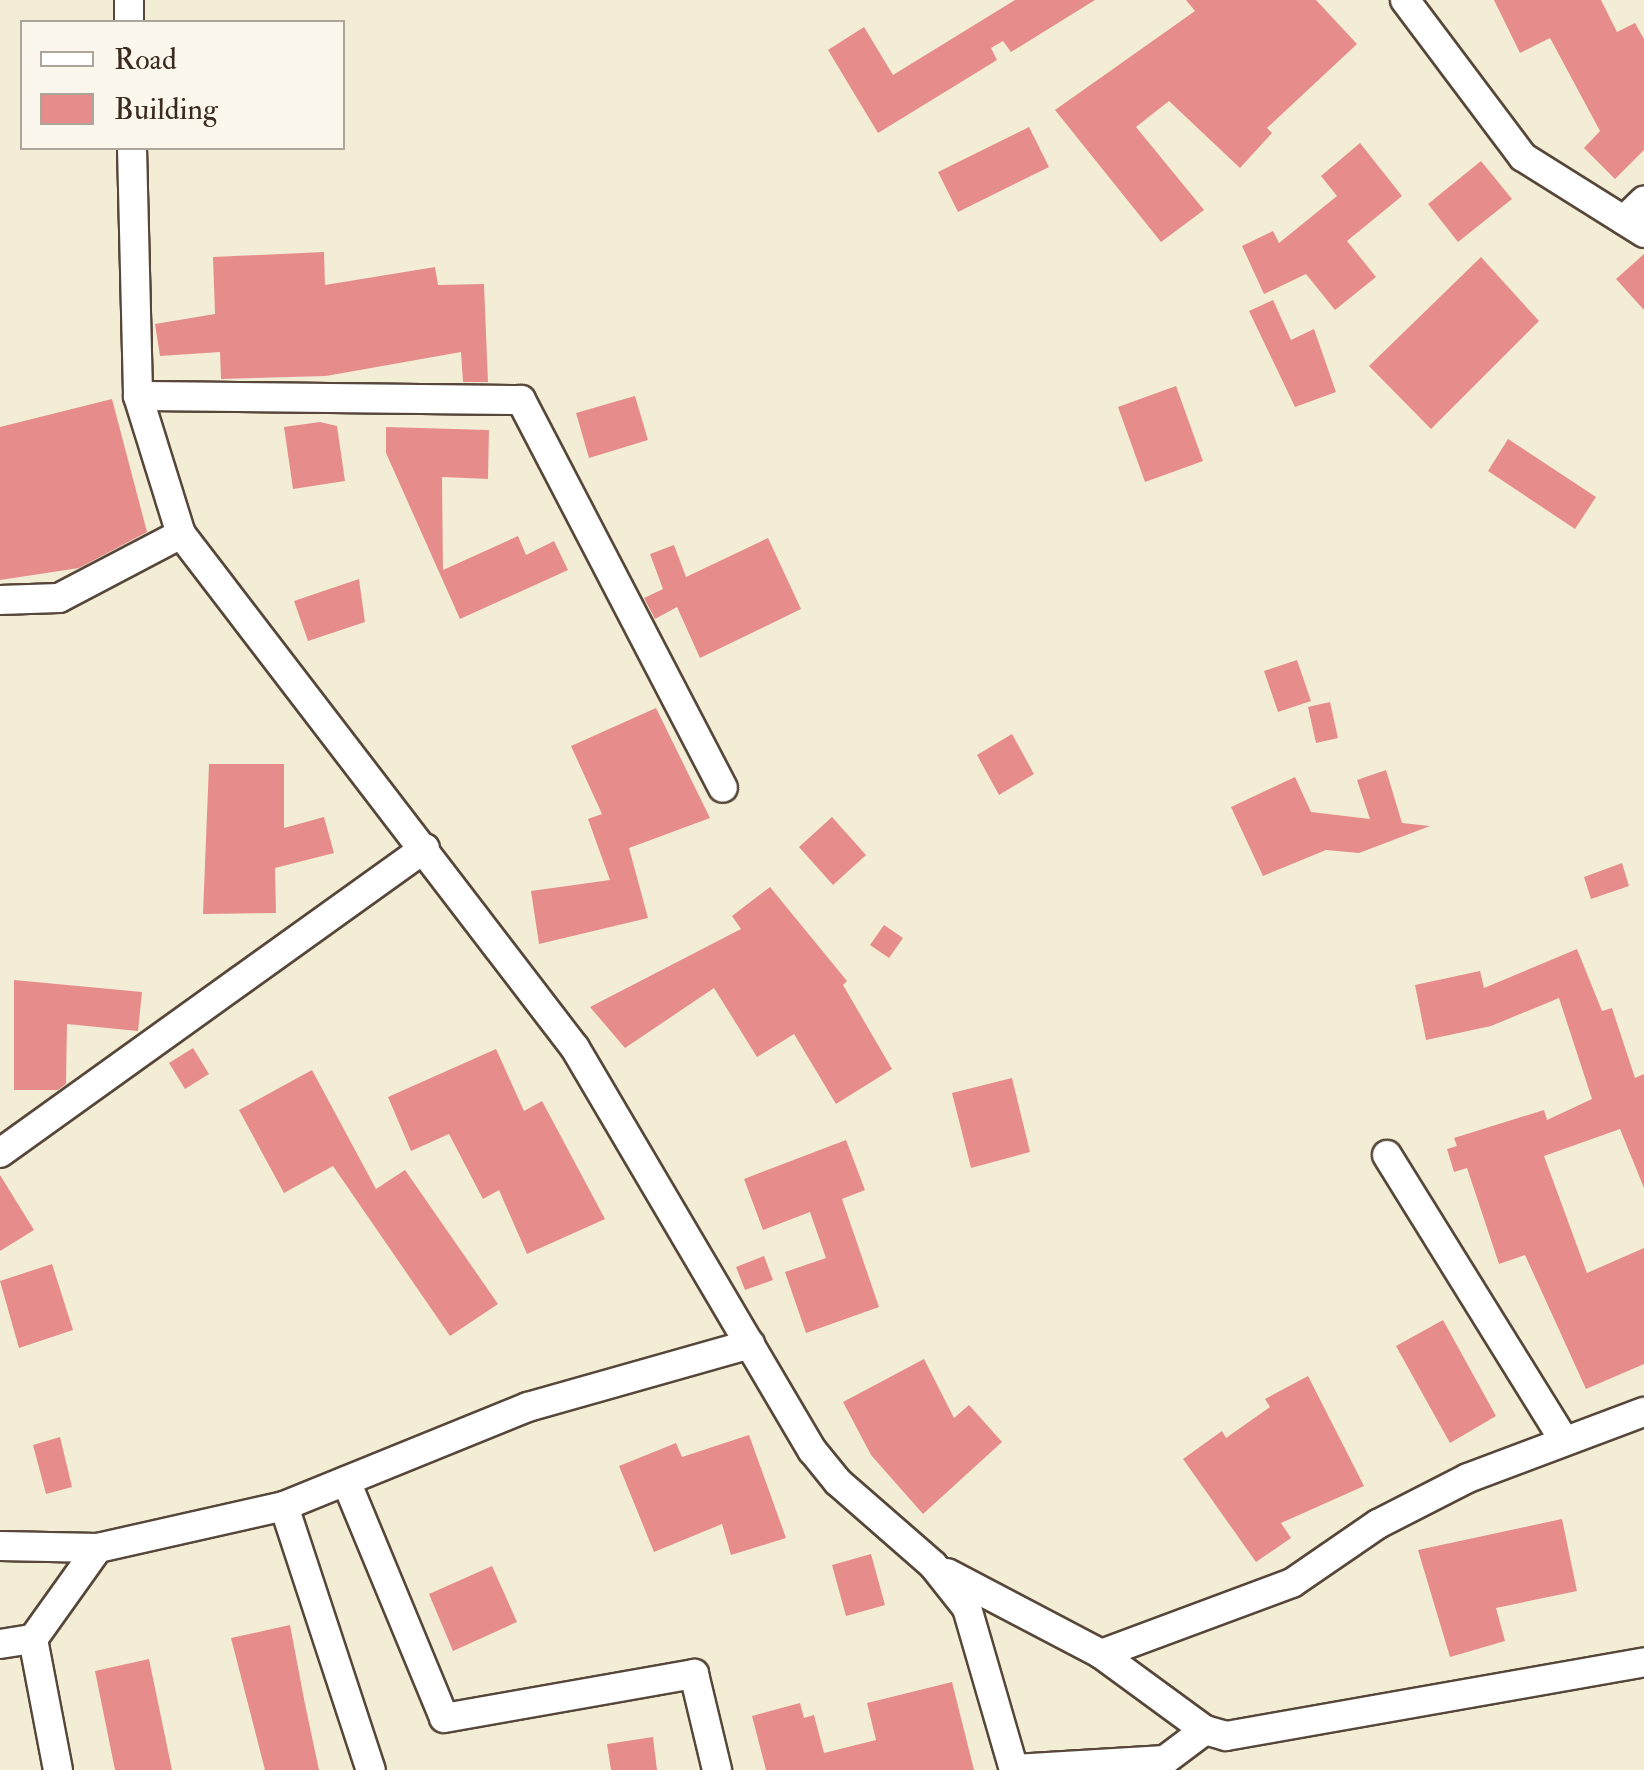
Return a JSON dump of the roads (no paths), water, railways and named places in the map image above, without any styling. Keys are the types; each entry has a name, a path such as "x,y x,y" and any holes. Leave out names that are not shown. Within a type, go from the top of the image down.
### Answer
{"street":[{"path":"1405,0 1523,157 1637,218"},
{"path":"132,150 138,396 181,534 426,848 575,1048 750,1344 838,1482 933,1565 967,1608 984,1649 1014,1769 1165,1760 1204,1730"},
{"path":"138,396 521,400 724,788"},
{"path":"0,600 59,598 181,534"},
{"path":"0,1153 426,848"},
{"path":"1387,1155 1564,1441"},
{"path":"0,1546 98,1548 284,1506 528,1407 750,1344"},
{"path":"1101,1654 1292,1584 1378,1524 1468,1478 1644,1412"},
{"path":"346,1481 444,1718 694,1674 717,1770"},
{"path":"284,1506 371,1770"},
{"path":"0,1644 33,1639 98,1548"},
{"path":"933,1565 1101,1654 1204,1730 1226,1736 1644,1662"},
{"path":"33,1639 58,1770"}]}
